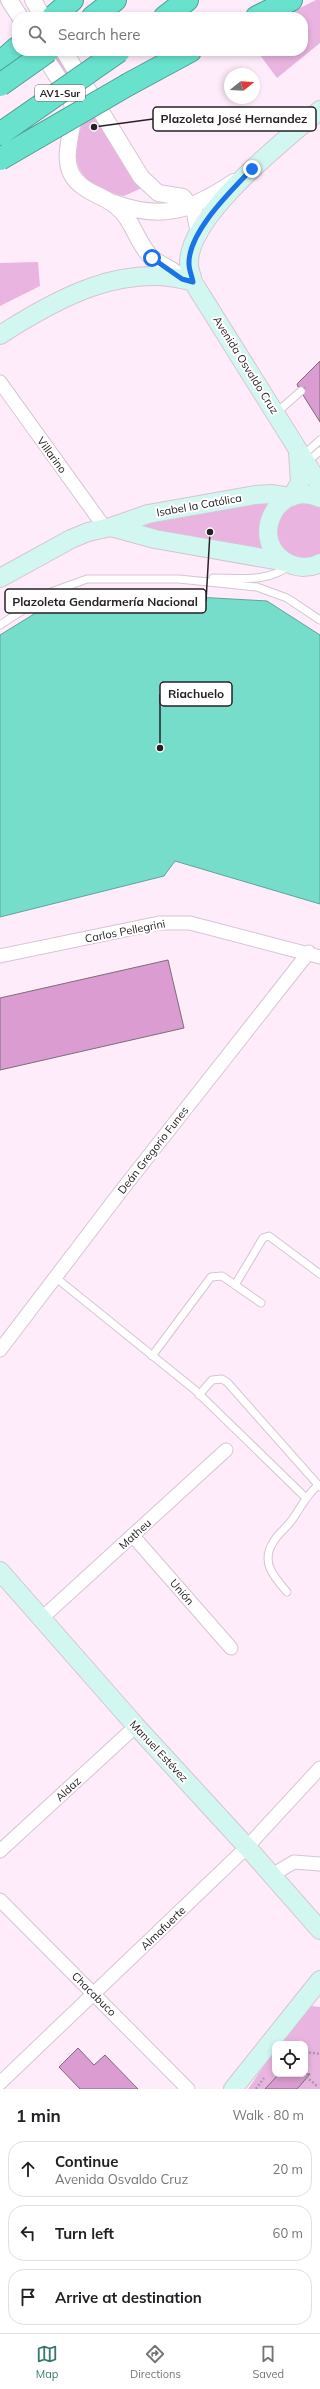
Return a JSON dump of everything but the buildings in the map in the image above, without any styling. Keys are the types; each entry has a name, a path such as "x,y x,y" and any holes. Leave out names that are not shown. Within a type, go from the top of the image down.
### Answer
{"highway":[{"path":"59,12 72,0"},
{"path":"99,12 115,0"},
{"path":"171,12 187,0"},
{"path":"267,12 291,0"},
{"path":"0,63 12,52"},
{"path":"0,85 41,56"},
{"name":"AV1-Sur","path":"0,134 112,56"},
{"path":"0,159 181,56"}],"main road":[{"path":"0,335 60,299 97,284 136,277 188,280 189,263 198,234 222,200 249,172 320,110"},
{"name":"Avenida Osvaldo Cruz","path":"188,280 276,413 320,485"},
{"name":"Avenida Osvaldo Cruz","path":"291,497 300,482 302,456"},
{"name":"Isabel la Católica","path":"0,578 71,539 148,514 255,495 271,494 291,497 308,495 320,498"},
{"path":"291,497 280,504 272,514 268,531 273,549 290,564 320,576"},
{"path":"108,527 155,539 290,564 310,567 320,563"},
{"name":"Manuel Estévez","path":"0,1571 136,1726 247,1847 320,1930"},
{"path":"233,2089 320,1980"}],"street":[{"path":"9,0 17,12"},
{"path":"33,0 40,12"},
{"name":"Avenida Osvaldo Cruz","path":"43,56 72,102 73,122 67,155 71,173 84,189 105,200 124,214 152,258 188,280"},
{"path":"67,56 141,177 158,193 183,197 195,213 198,234"},
{"path":"105,200 149,213 172,211 191,206 222,190 249,172"},
{"name":"Villarino","path":"0,382 108,527"},
{"name":"Carlos Pellegrini","path":"0,956 159,923 177,922 190,923 314,955"},
{"name":"Deán Gregorio Funes","path":"0,1350 55,1277 314,955"},
{"name":"Matheu","path":"42,1618 226,1450"},
{"name":"Unión","path":"133,1536 232,1648"},
{"name":"Aldaz","path":"0,1851 136,1726"},
{"name":"Almafuerte","path":"0,2083 247,1847 320,1768"},
{"path":"272,1875 284,1866 294,1862 320,1864"},
{"name":"Chacabuco","path":"0,1900 188,2089"}],"lane":[{"path":"276,413 301,391"},
{"path":"302,456 320,440"},
{"path":"302,456 320,451"},
{"path":"0,625 51,592 80,581 267,577 280,572 290,564"},
{"path":"179,579 269,590 288,598 320,620"},
{"path":"235,1285 252,1259 259,1243 263,1238 269,1236 320,1274"},
{"path":"152,1356 211,1277 222,1276 261,1303"},
{"path":"55,1277 199,1395 305,1497"},
{"path":"199,1395 212,1380 222,1379 227,1382 285,1445 319,1486 305,1497 295,1517 273,1541 268,1552 267,1564 271,1574 287,1592"}],"path":[{"path":"308,2052 320,2054"},
{"path":"306,2077 317,2086"}],"shaded area":[{"path":"316,0 320,0 320,43 308,53 308,12 292,12"},
{"path":"53,56 62,56 144,187 124,196 112,193 101,189 92,183 79,169 76,160 76,149 78,136 84,117 82,103 72,84"},
{"path":"261,56 304,56 277,78"},
{"path":"38,262 40,286 0,306 0,263"},
{"path":"277,501 272,555 135,526 268,502"},
{"path":"304,502 320,507 320,555 305,560 295,559 287,555 281,548 277,530 278,521 282,513 289,506"},
{"path":"73,590 267,601 320,635 320,904 175,861 164,876 0,917 0,635"},
{"path":"311,2006 320,2007 320,2089 248,2089 272,2054 272,2077 308,2077 308,2041 281,2041 306,2008"}],"place":[{"name":"Plazoleta José Hernandez","path":"94,127"},
{"name":"Plazoleta Gendarmería Nacional","path":"210,532"},
{"name":"Riachuelo","path":"160,748"}],"route":[{"path":"152,258 180,275 182,279 193,282 189,263 198,234 212,212 252,169"}]}
